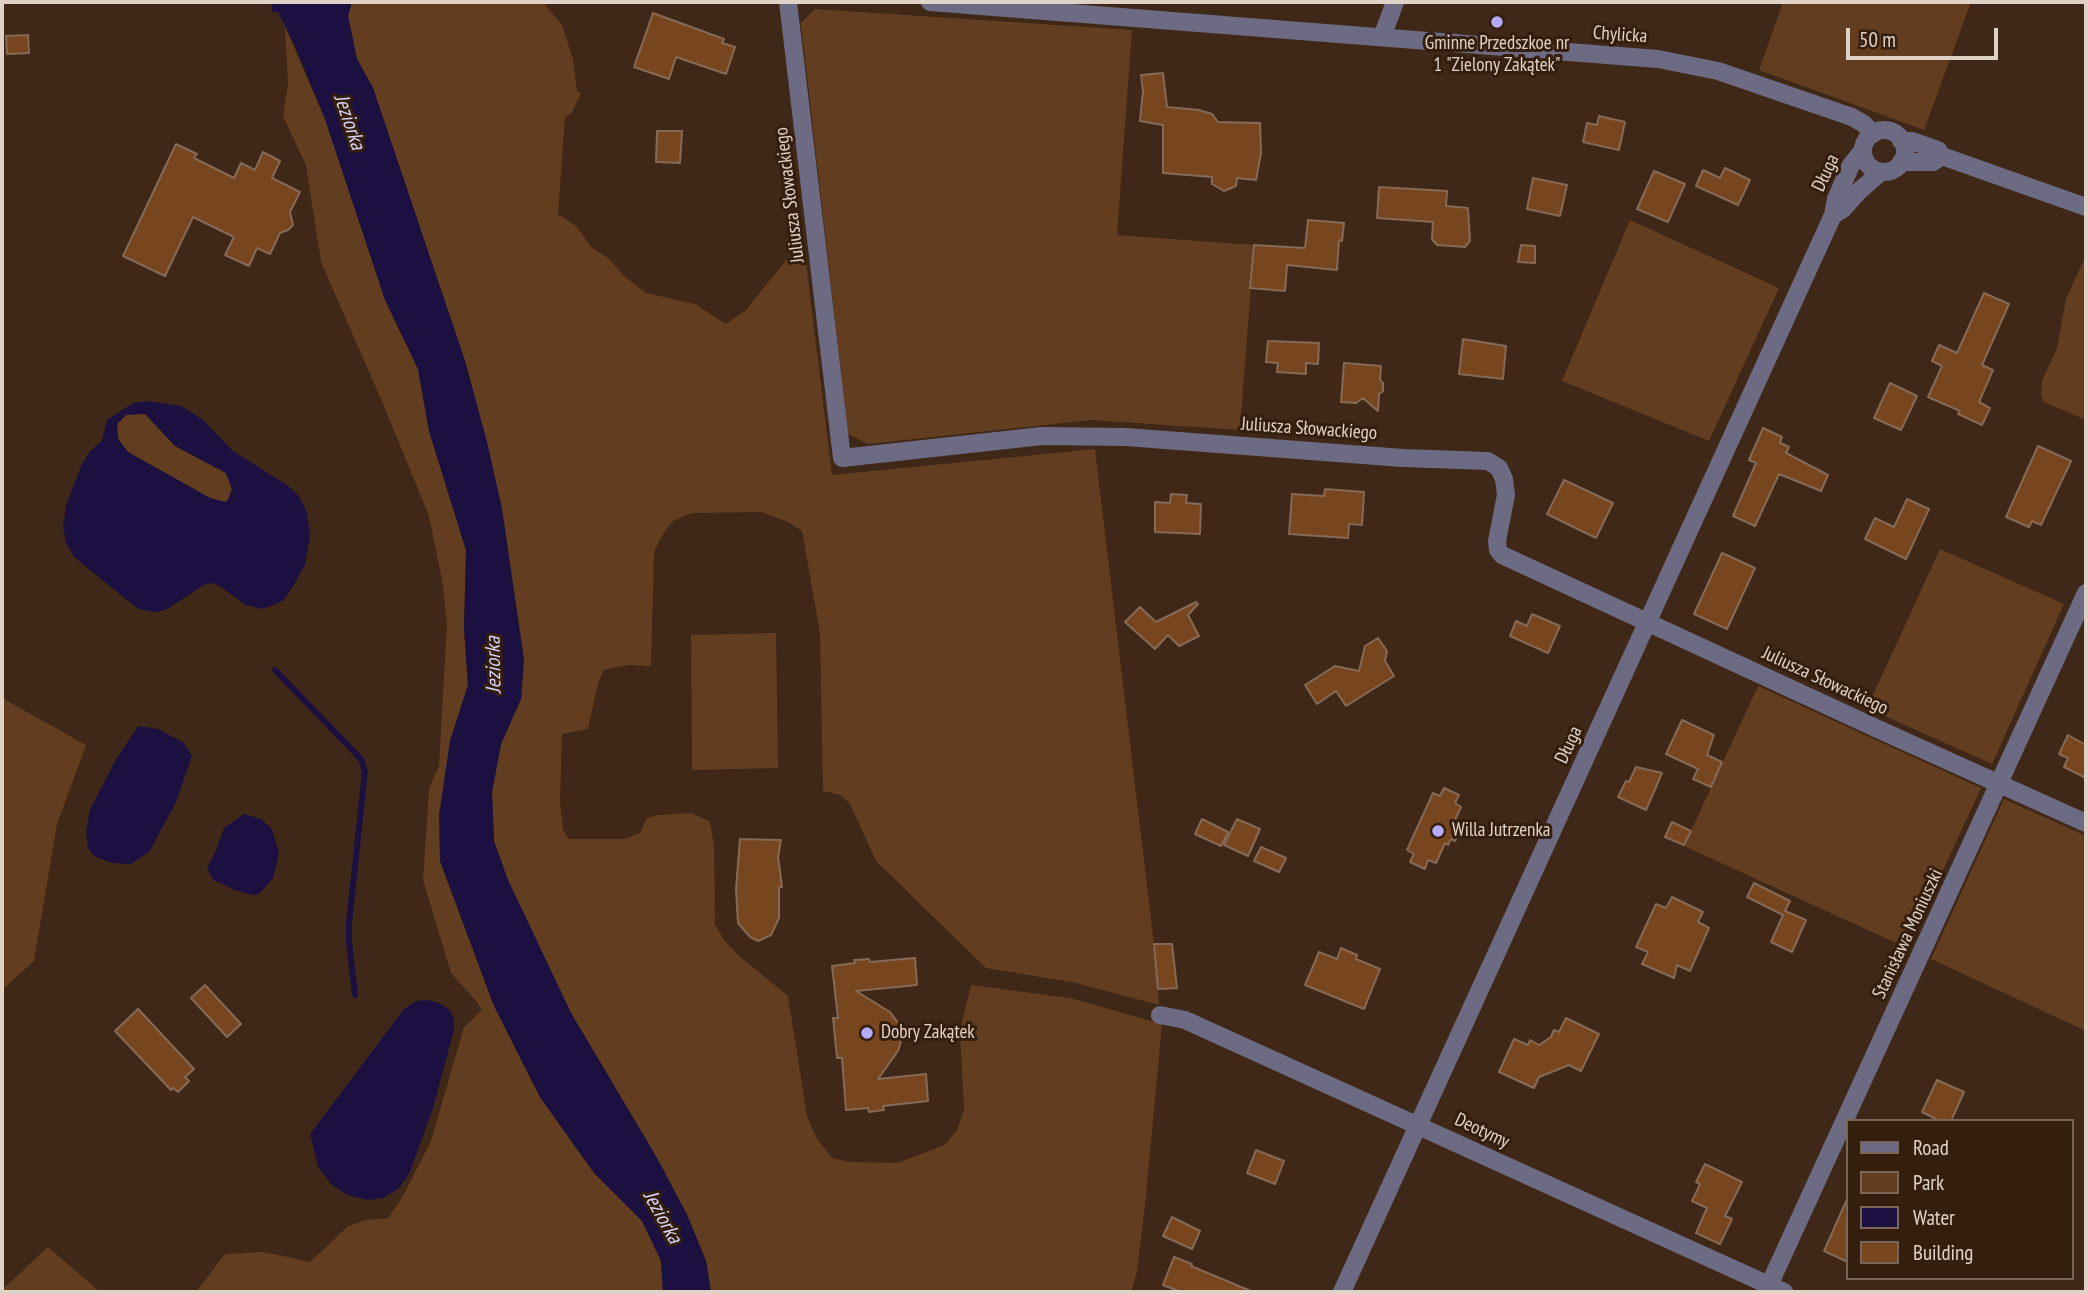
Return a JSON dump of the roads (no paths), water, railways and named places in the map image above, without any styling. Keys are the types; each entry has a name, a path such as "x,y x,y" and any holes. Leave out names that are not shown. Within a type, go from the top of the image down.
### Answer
{"street":[{"name":"Juliusza Słowackiego","path":"788,2 842,458 1042,436 1126,437 1403,458 1488,461 1499,468 1504,479 1506,495 1497,541 1502,555 2086,823"},
{"name":"Chylicka","path":"930,2 1658,59 1718,71 1852,117 1864,124 1873,134"},
{"path":"1382,37 1395,2"},
{"path":"1886,131 1902,141 1904,151 1901,162 1891,171 1881,172 1867,163 1864,144 1873,134 1886,131"},
{"path":"1902,141 1912,141 1938,150 1942,156 2086,207"},
{"name":"Długa","path":"1342,1292 1833,215 1836,199 1850,165 1863,150"},
{"path":"1901,162 1933,162 1942,156"},
{"name":"Długa","path":"1833,215 1843,209 1881,172"},
{"name":"Stanisława Moniuszki","path":"1850,1119 2086,593"},
{"name":"Deotymy","path":"1160,1015 1185,1020 1419,1125 1773,1290"},
{"name":"Stanisława Moniuszki","path":"1773,1290 1846,1127"}],"water":[{"name":"Jeziorka","path":"352,2 348,16 357,59 373,88 465,361 502,509 524,660 521,699 501,744 492,792 494,841 508,880 571,1013 657,1158 687,1215 706,1261 711,1292 663,1292 661,1261 642,1221 594,1173 540,1097 494,1006 440,861 439,815 450,741 468,685 464,629 466,550 429,431 418,369 385,300 325,119 294,44 278,12 272,12 271,3"},
{"path":"149,401 181,406 203,420 233,451 287,485 299,496 307,513 310,535 305,564 284,600 262,609 246,605 212,583 204,585 167,609 147,611 137,608 74,557 66,543 63,526 66,506 81,466 90,451 102,441 107,420 133,403","holes":["145,414 175,446 226,473 232,489 228,500 225,502 210,498 128,452 118,439 117,424 126,415"]},
{"path":"138,726 158,729 184,743 192,756 176,802 149,852 131,864 113,863 95,857 88,848 86,832 90,810 115,761"},
{"path":"244,814 261,819 272,829 279,853 273,878 259,894 252,895 213,880 207,868 224,828"},
{"path":"427,1000 450,1010 454,1030 433,1108 409,1174 398,1189 383,1198 368,1200 347,1195 331,1184 318,1167 310,1134 404,1009 416,1001"}],"waterway":[{"path":"275,670 361,759 365,771 349,923 355,995"}],"place":[{"name":"Gminne Przedszkoe nr 1 \"Zielony Zakątek\"","path":"1497,22"},
{"name":"Willa Jutrzenka","path":"1438,831"},
{"name":"Dobry Zakątek","path":"867,1033"}]}
